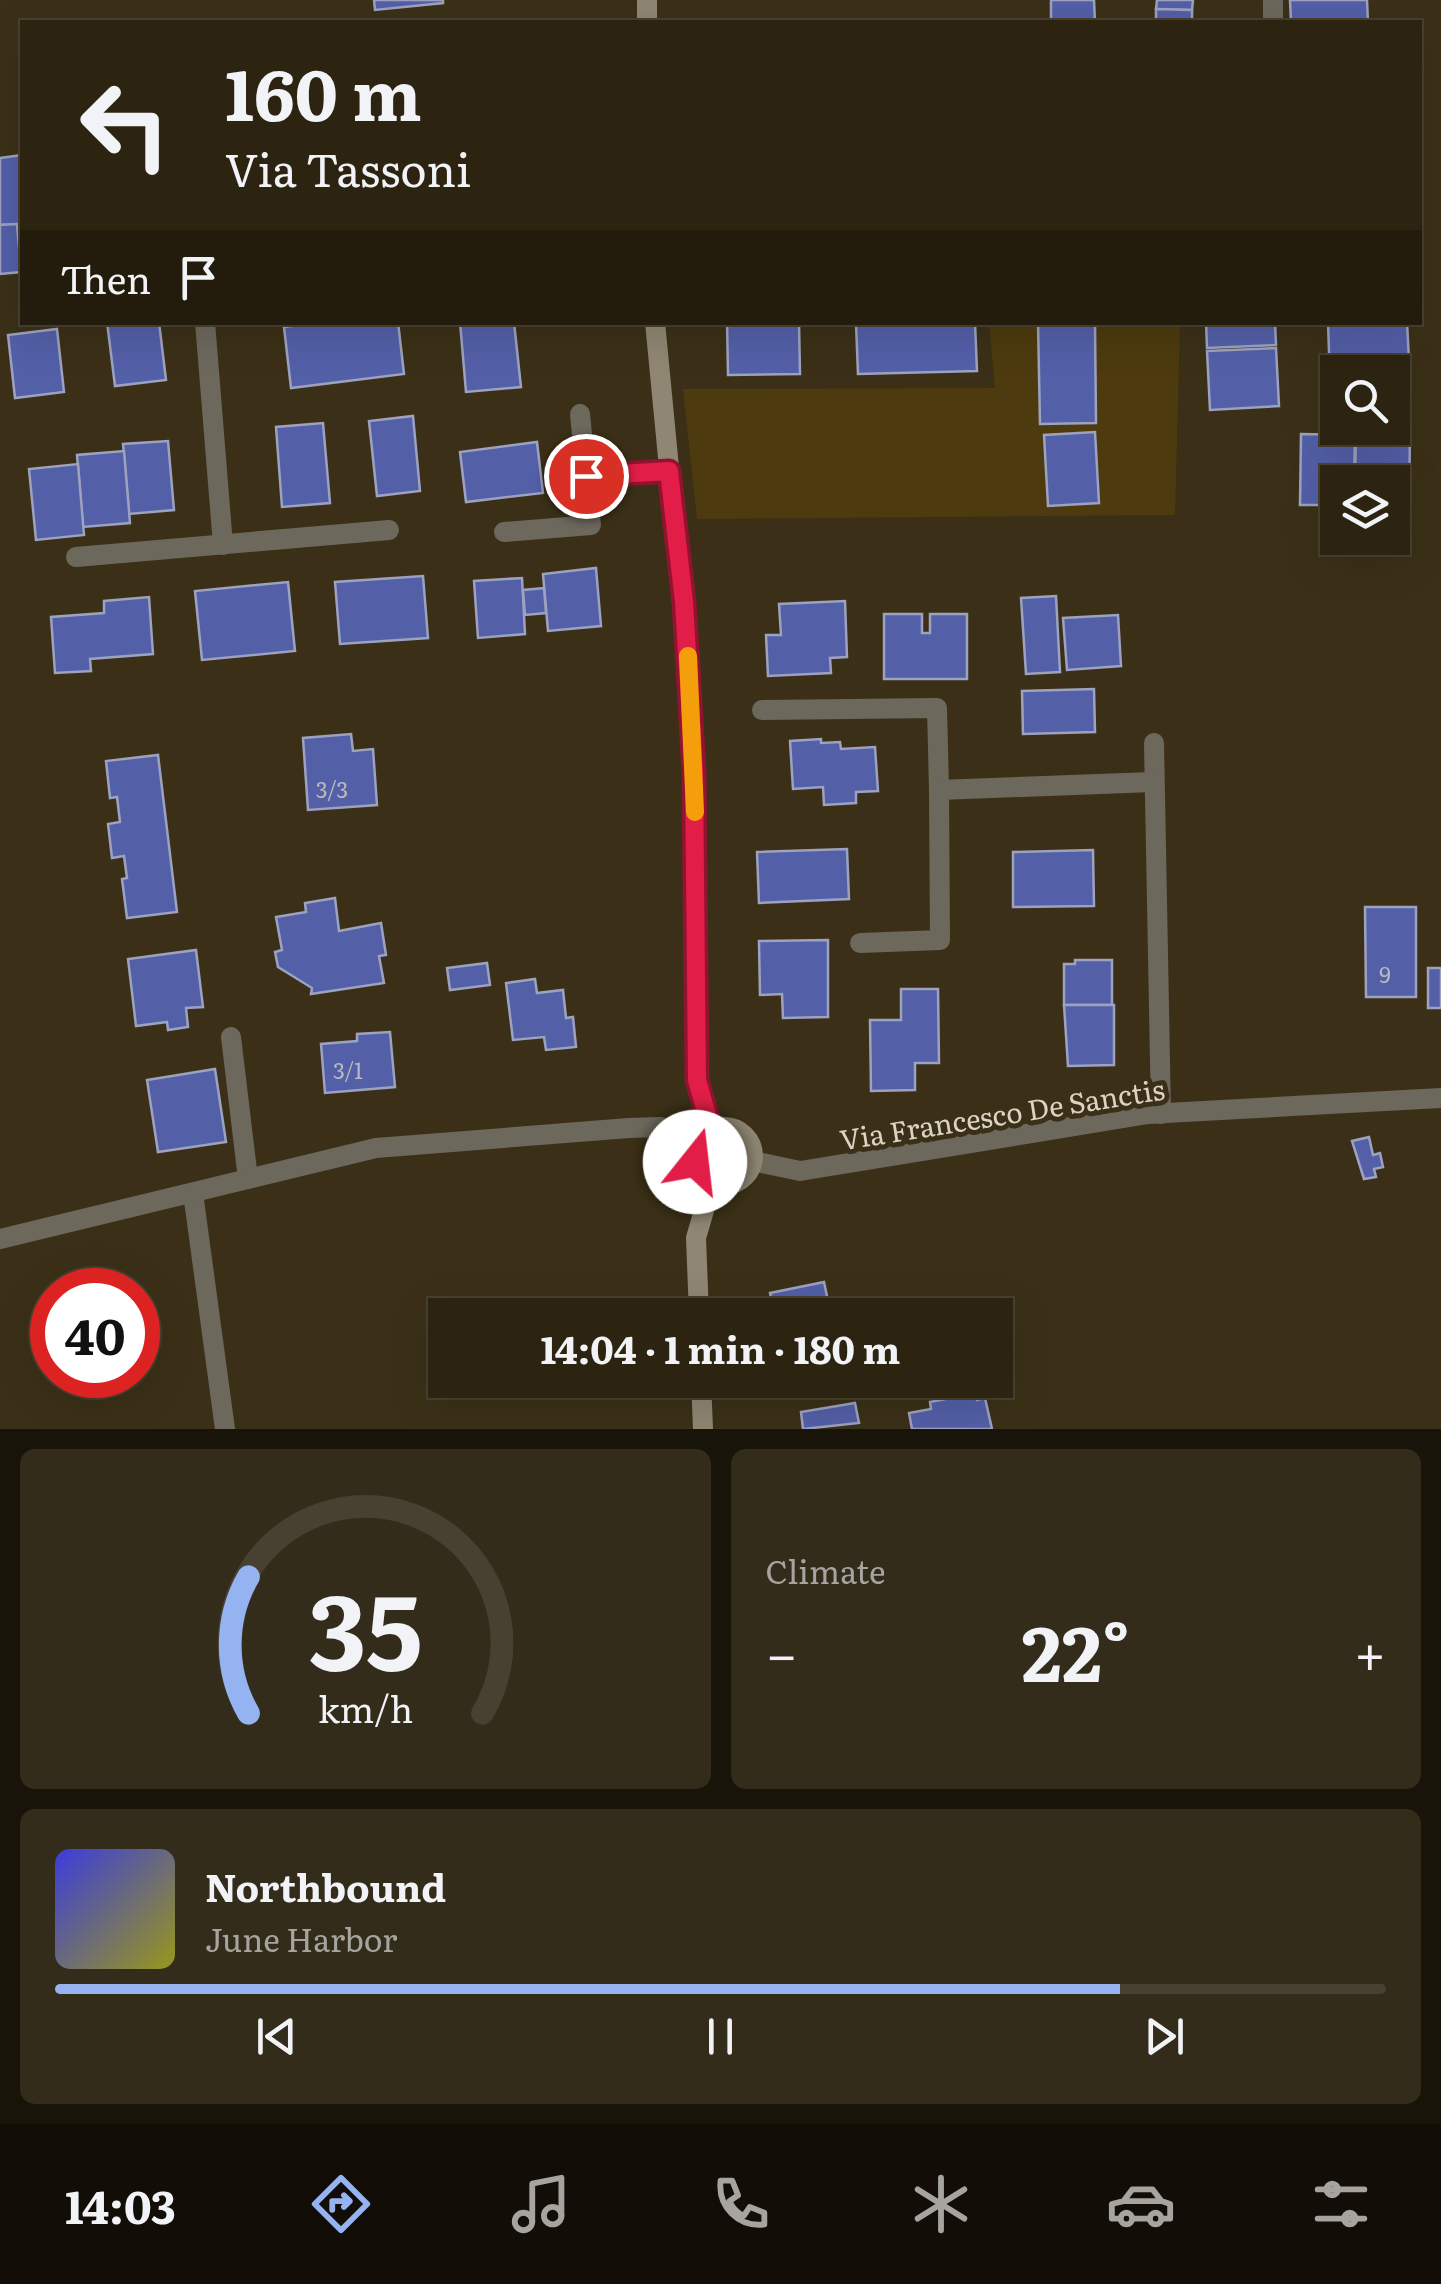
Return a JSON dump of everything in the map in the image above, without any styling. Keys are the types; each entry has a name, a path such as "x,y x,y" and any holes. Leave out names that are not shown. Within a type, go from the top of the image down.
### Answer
{"street":[{"path":"205,325 224,545"},
{"path":"0,1240 376,1148 629,1128 661,1127 704,1137 730,1128 751,1146 752,1161 740,1180 722,1186 712,1183 698,1171 695,1153 704,1137 697,1080 694,771 684,602 655,325"},
{"path":"504,532 591,525 580,414"},
{"path":"586,476 669,471"},
{"path":"76,557 389,530"},
{"path":"762,710 937,708 940,940 860,943"},
{"path":"1154,743 1162,1114"},
{"path":"939,790 1153,782"},
{"path":"230,1037 248,1179"},
{"name":"Via Francesco De Sanctis","path":"752,1161 800,1171 1162,1114 1441,1098"},
{"path":"698,1298 696,1238 712,1183"},
{"path":"193,1193 225,1429"},
{"path":"702,1398 703,1429"}],"shaded area":[{"path":"989,325 1180,325 1175,515 697,519 683,389 995,388"}],"building":[{"path":"374,0 443,0 443,3 375,10"},
{"path":"1051,0 1094,0 1095,20 1051,20"},
{"path":"1157,0 1193,0 1192,10 1156,9"},
{"path":"1290,0 1367,0 1368,20 1291,20"},
{"path":"1156,9 1192,10 1192,20 1156,20"},
{"path":"20,155 20,234 17,224 0,225 0,158"},
{"path":"17,224 20,272 0,274 0,225"},
{"path":"107,325 159,325 166,380 115,386"},
{"path":"398,325 404,374 291,388 284,327"},
{"path":"460,325 514,325 521,387 466,392"},
{"path":"727,325 799,325 800,374 728,375"},
{"path":"856,325 975,325 977,371 858,374"},
{"path":"1038,325 1095,325 1096,423 1040,424"},
{"path":"1206,325 1275,325 1276,345 1207,348"},
{"path":"1328,325 1407,325 1409,355 1329,355"},
{"path":"57,329 64,392 15,398 8,335"},
{"path":"1276,348 1279,406 1210,410 1207,351"},
{"path":"413,416 420,491 377,496 369,421"},
{"path":"323,423 330,503 282,507 276,427"},
{"path":"1095,432 1099,503 1048,506 1044,435"},
{"path":"1301,434 1320,434 1320,445 1355,445 1354,465 1320,465 1320,505 1300,505"},
{"path":"168,441 174,510 129,514 123,444"},
{"path":"537,442 543,493 466,502 460,452"},
{"path":"1356,445 1410,445 1410,465 1355,465"},
{"path":"124,451 130,523 83,527 77,455"},
{"path":"78,464 84,535 36,540 29,469"},
{"path":"596,568 601,626 548,631 543,574"},
{"path":"423,576 428,638 340,644 335,582"},
{"path":"522,578 525,634 478,638 474,581"},
{"path":"288,582 295,651 202,660 195,591"},
{"path":"544,588 546,613 525,615 523,590"},
{"path":"1056,596 1060,672 1026,674 1021,598"},
{"path":"149,597 153,654 90,659 91,671 55,673 51,617 104,613 104,601"},
{"path":"845,601 847,657 830,658 831,673 768,676 766,635 781,635 779,604"},
{"path":"884,614 922,614 922,633 930,633 930,614 967,614 967,679 884,679"},
{"path":"1118,615 1121,666 1067,670 1063,618"},
{"path":"1094,689 1095,732 1023,734 1022,691"},
{"path":"351,734 353,751 373,749 377,805 308,810 303,738"},
{"path":"821,739 821,743 840,742 841,749 875,747 878,791 856,792 856,803 824,805 823,787 793,789 790,741"},
{"path":"158,755 177,912 127,918 122,879 127,878 124,856 112,858 108,824 120,822 117,797 110,798 106,761"},
{"path":"847,849 849,899 759,903 757,852"},
{"path":"1093,850 1094,906 1013,907 1013,852"},
{"path":"335,898 339,931 381,923 386,955 379,956 384,983 311,994 312,988 278,967 275,952 282,950 276,917 306,912 305,903"},
{"path":"1365,907 1416,907 1416,997 1366,997"},
{"path":"828,940 828,1017 783,1018 782,994 760,995 759,941"},
{"path":"196,950 203,1007 186,1008 188,1027 168,1030 167,1022 136,1026 128,959"},
{"path":"1075,960 1112,960 1112,1005 1064,1005 1064,964 1075,964"},
{"path":"487,963 490,985 450,990 447,968"},
{"path":"1428,968 1441,968 1441,1008 1428,1008"},
{"path":"535,979 537,993 563,990 566,1018 573,1017 576,1047 546,1050 544,1037 513,1040 506,983"},
{"path":"901,989 938,989 939,1063 915,1063 915,1090 871,1091 870,1020 901,1020"},
{"path":"1064,1005 1114,1005 1114,1065 1068,1066"},
{"path":"390,1032 395,1087 325,1093 321,1044 357,1041 357,1034"},
{"path":"215,1069 226,1142 158,1152 147,1080"},
{"path":"1369,1137 1373,1155 1380,1153 1383,1167 1374,1169 1376,1177 1364,1179 1352,1141"},
{"path":"824,1282 827,1298 771,1298 770,1293"},
{"path":"985,1398 992,1429 912,1429 909,1413 931,1409 930,1402"},
{"path":"855,1403 859,1423 803,1429 801,1412"}],"slow traffic":[{"path":"688,656 695,812"}],"route":[{"path":"586,476 669,471 684,602 694,771 697,1080 711,1130 698,1144 695,1162"}]}
